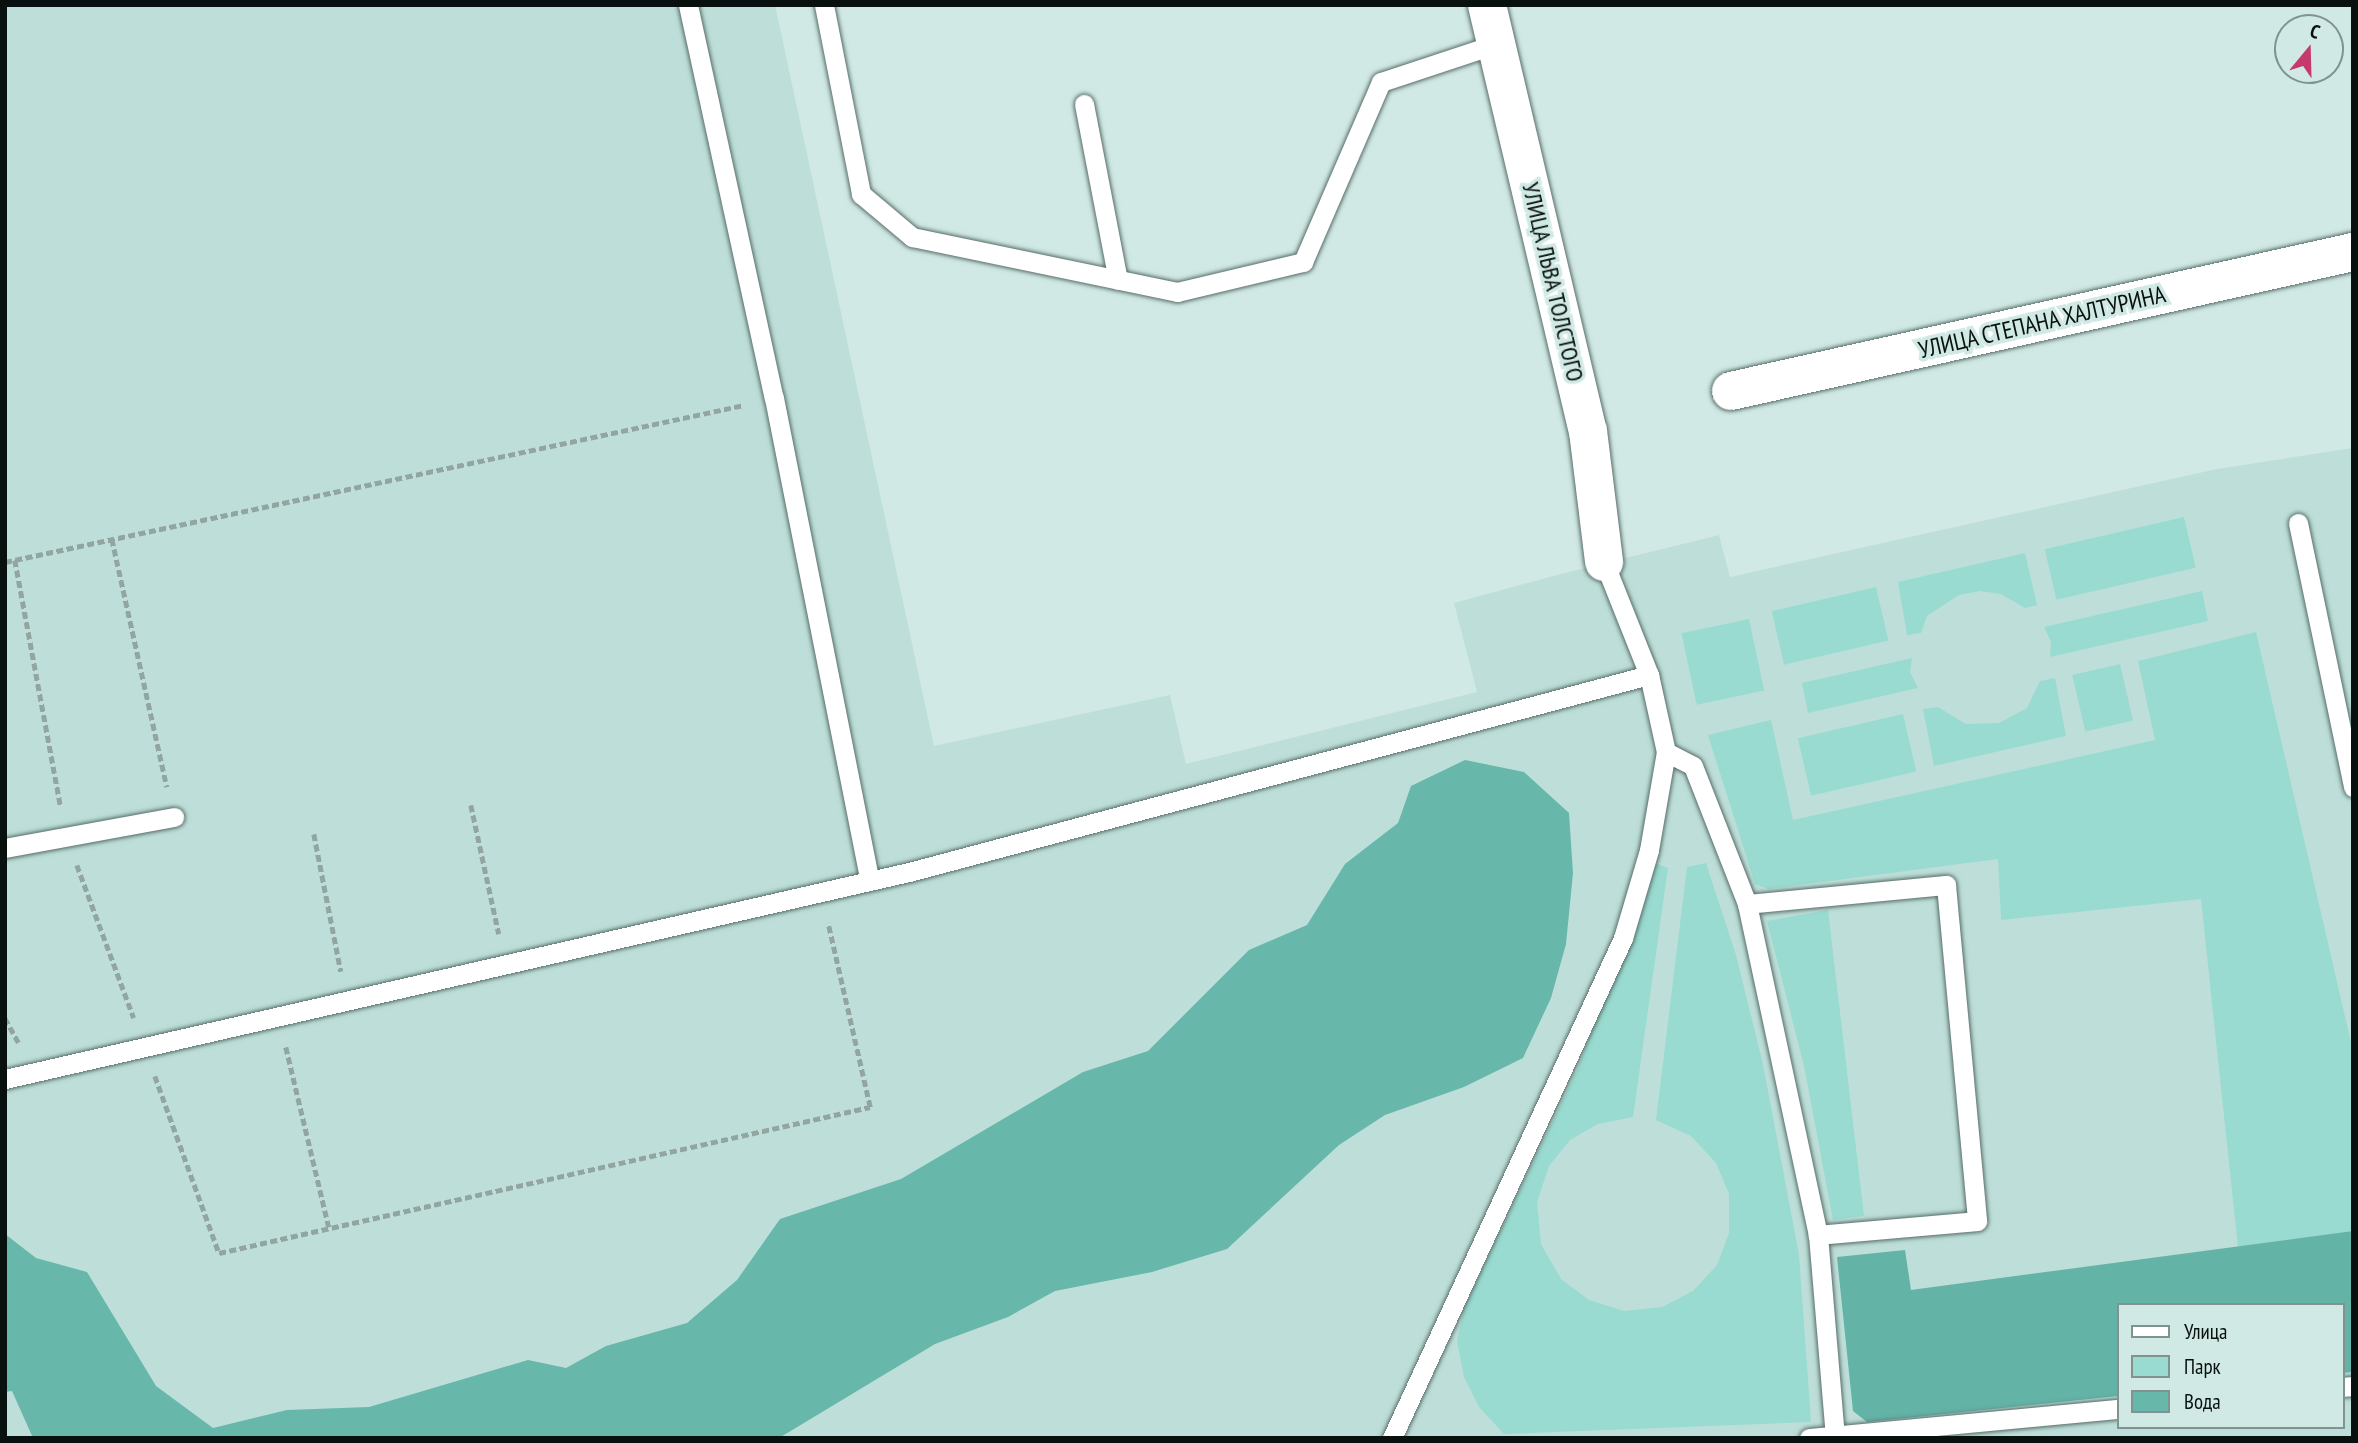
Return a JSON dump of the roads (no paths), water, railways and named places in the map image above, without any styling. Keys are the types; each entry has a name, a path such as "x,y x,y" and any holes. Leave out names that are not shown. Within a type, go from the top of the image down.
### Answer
{"street":[{"name":"УЛИЦА ЛЬВА ТОЛСТОГО","path":"1487,5 1588,431 1604,562"},
{"name":"УЛИЦА СТЕПАНА ХАЛТУРИНА","path":"1731,391 2353,252"}],"lane":[{"path":"688,5 774,398 869,878"},
{"path":"824,5 862,194 912,237 1177,292 1303,262 1381,82 1496,44"},
{"path":"1084,104 1118,280"},
{"path":"2298,523 2353,787"},
{"path":"1392,1438 1623,938 1649,850 1666,752 1649,675 1604,562"},
{"path":"5,1079 820,889 909,872 1649,675"},
{"path":"1666,752 1693,766 1747,904 1818,1235 1835,1437"},
{"path":"5,848 174,817"},
{"path":"1747,904 1946,885 1977,1221 1818,1235"},
{"path":"1809,1438 2116,1409"}],"water":[{"path":"1465,760 1524,772 1569,813 1573,873 1566,944 1551,998 1523,1058 1464,1087 1385,1115 1339,1145 1227,1249 1152,1272 1055,1291 1008,1317 935,1344 779,1438 33,1438 12,1391 5,1392 5,1234 36,1258 87,1272 156,1386 213,1428 287,1410 369,1407 528,1360 566,1368 606,1346 687,1323 737,1280 780,1219 901,1179 1083,1072 1148,1051 1249,950 1307,925 1345,864 1398,823 1411,786"}]}
